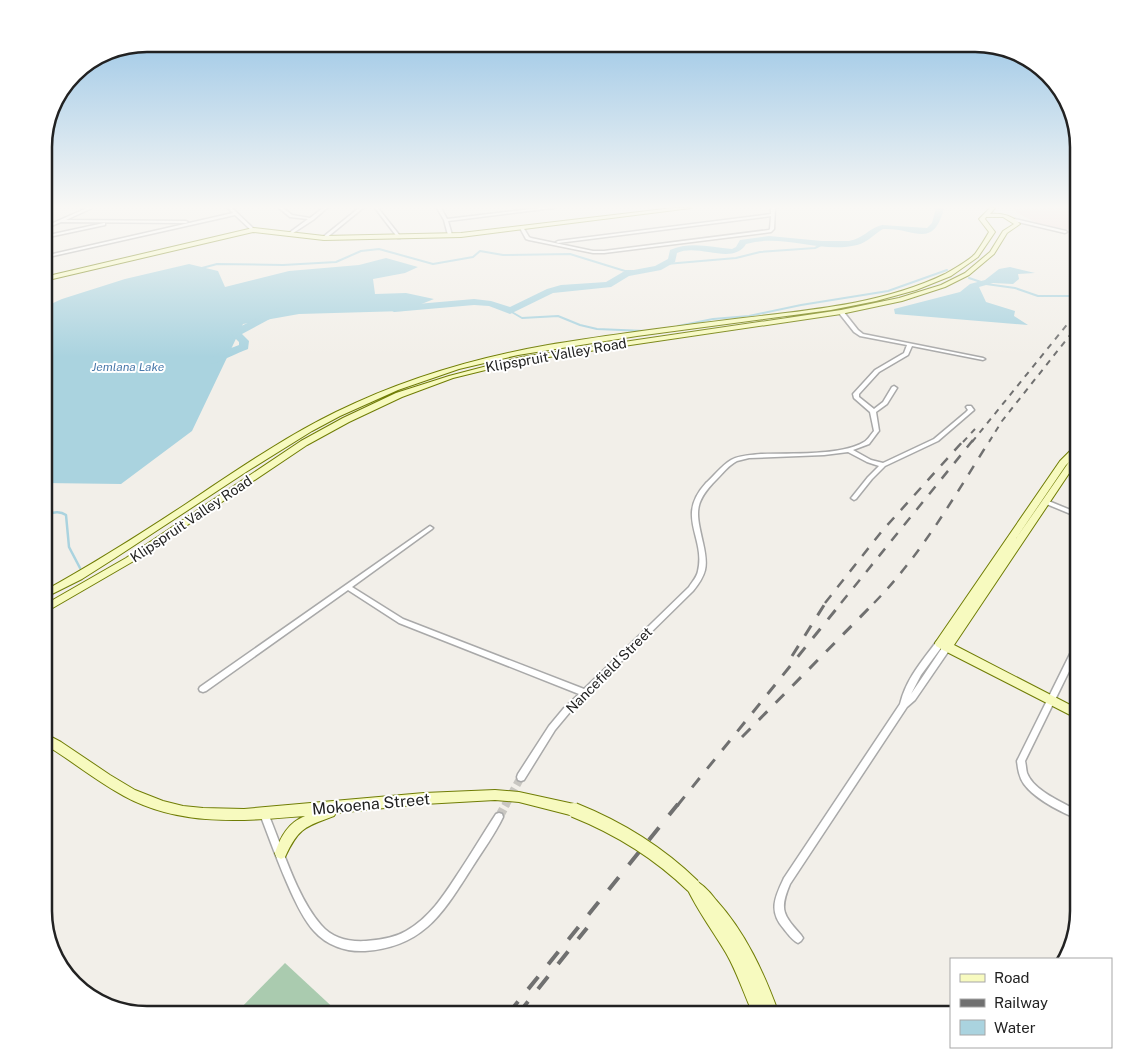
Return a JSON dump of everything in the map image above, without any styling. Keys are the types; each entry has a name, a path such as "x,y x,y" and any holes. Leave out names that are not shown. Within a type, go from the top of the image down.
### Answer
{"main road":[{"path":"53,277 136,257"},
{"name":"Klipspruit Valley Road","path":"53,590 125,549 288,442 337,414 389,391 443,371 511,354 834,307 894,295 938,279 973,257"},
{"name":"Klipspruit Valley Road","path":"53,604 129,560 304,443 346,420 417,389 475,370 530,357 841,312 900,300 953,281 988,257"},
{"path":"944,645 1063,463 1069,457"},
{"path":"944,645 1069,467"},
{"path":"944,645 1070,710"},
{"name":"Mokoena Street","path":"53,743 122,789 162,807 189,813 214,815 264,814 495,795 519,797 574,810 602,820 628,834 672,865 693,886 741,943 769,1006"},
{"path":"281,853 289,833 297,826 345,807"},
{"name":"Mokoena Street","path":"709,906 732,950 756,1006"}],"street":[{"path":"841,312 859,334 982,359"},
{"path":"849,450 860,448 876,432 877,424 873,412 856,397 856,394 878,371 906,354 910,345"},
{"path":"873,412 885,403 894,388"},
{"path":"854,498 883,465 936,440 968,414 971,410 969,406"},
{"path":"849,450 869,461 883,465"},
{"name":"Nancefield Street","path":"521,777 552,728 583,692 691,589 702,569 695,516 696,504 700,494 728,465 750,455 778,457 849,450"},
{"path":"1046,502 1069,512"},
{"path":"203,689 430,528"},
{"path":"348,586 408,624 583,692"},
{"path":"798,938 780,918 778,902 787,881 904,705 912,698 944,645"},
{"path":"1070,663 1021,761 1021,766 1025,778 1040,794 1070,811"},
{"path":"264,814 312,922 334,942 352,946 388,944 407,937 421,928 434,916 499,817"}],"green space":[{"path":"285,963 331,1006 243,1006"}],"water":[{"name":"Jemlana Lake","path":"386,258 418,267 405,273 373,279 375,294 406,293 434,299 404,311 299,314 243,324 192,431 121,484 53,483 53,303 125,279 189,264 218,271 225,287 289,271 359,265"},
{"path":"1010,267 1035,273 1018,274 1019,279 1013,284 993,283 979,287 986,302 1015,311 1014,316 1028,325 895,314 894,309 960,292 970,284 985,280 999,269"}],"waterway":[{"path":"202,268 217,264 283,265 336,262 347,257"},
{"path":"409,257 433,264 471,257"},
{"path":"581,257 625,271 637,271"},
{"path":"394,309 482,302 510,311 550,291 561,288 608,285 626,274 658,268 672,260 672,257"},
{"path":"666,264 739,257"},
{"path":"678,326 713,319 749,316 801,305 888,291 947,270"},
{"path":"969,278 981,282"},
{"path":"986,284 1015,288 1038,296 1069,296"},
{"path":"213,362 222,355 244,347 244,341 235,333 278,311"},
{"path":"510,311 522,318 558,316 580,325 597,329 645,331"},
{"path":"53,513 58,512 66,515 69,547 80,568"}],"tunnel":[{"path":"505,806 521,777"},
{"path":"499,817 506,804"}],"railway":[{"path":"972,442 1069,322"},
{"path":"989,442 1002,421 1069,336"},
{"path":"963,442 975,429"},
{"path":"825,603 882,531 964,440"},
{"path":"841,603 973,440"},
{"path":"874,603 891,585 922,545 990,440"},
{"path":"792,656 826,602"},
{"path":"677,806 842,602"},
{"path":"742,737 875,602"},
{"path":"514,1006 678,804"},
{"path":"524,1006 587,928"}]}
